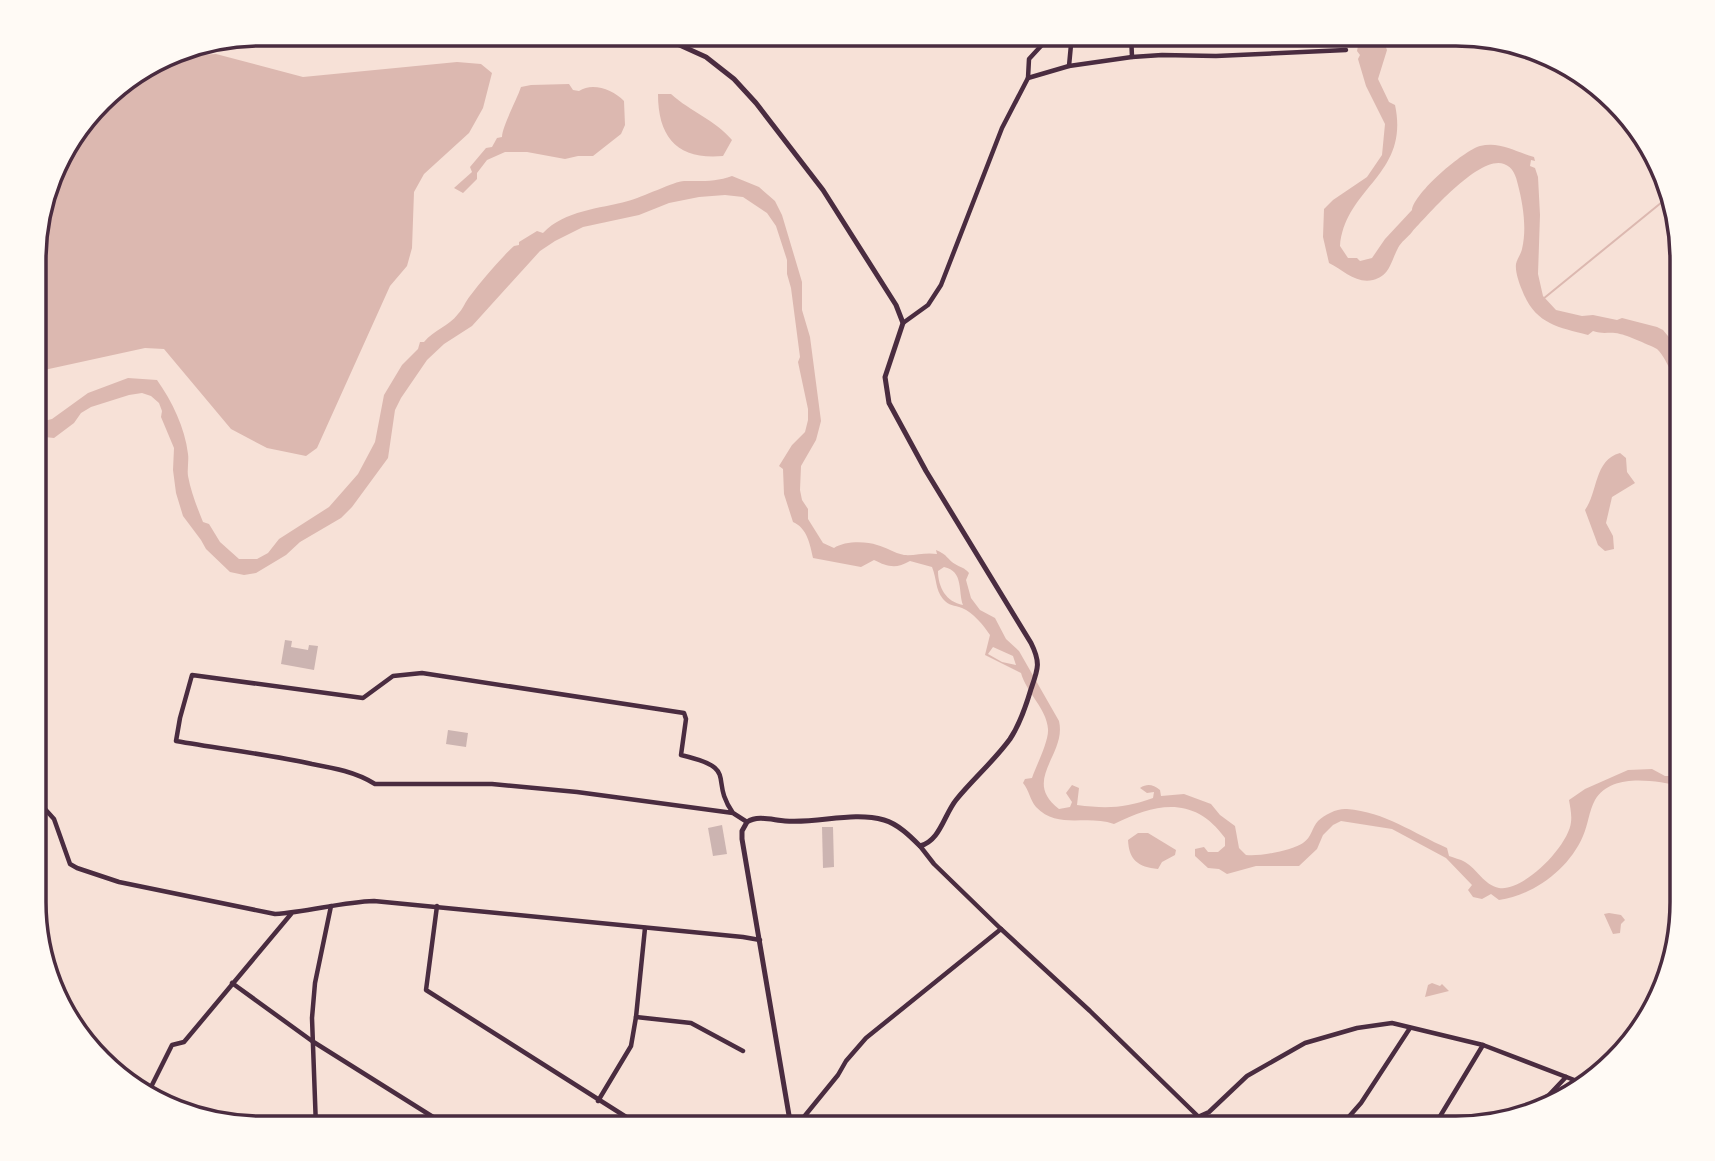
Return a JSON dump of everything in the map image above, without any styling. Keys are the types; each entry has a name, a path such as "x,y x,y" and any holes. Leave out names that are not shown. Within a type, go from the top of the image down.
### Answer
{"street":[{"path":"680,45 706,57 734,79 756,103 823,190 896,305 903,323"},
{"path":"920,846 928,844 939,831 954,803 1010,739 1025,708 1039,658 926,471 889,403 885,377 903,323 929,305 941,285 1002,128 1028,78 1029,59 1042,45"},
{"path":"1069,66 1071,45"},
{"path":"1131,45 1132,57"},
{"path":"1028,78 1069,66 1132,57 1346,50"},
{"path":"733,813 589,793 503,785 375,784 364,777 291,759 176,741 192,676 363,698 393,676 422,673 684,713 686,719 681,755 704,760 715,766 723,776 724,799 733,813 747,822"},
{"path":"45,809 54,819 70,864 77,868 119,881 275,914 354,901 374,901 760,940"},
{"path":"789,1116 742,839 742,831 747,822 757,818 788,822 854,817 886,820 902,829 1001,929 1198,1115"},
{"path":"315,1116 312,1041 315,982 331,906"},
{"path":"437,906 426,990 623,1116"},
{"path":"152,1085 172,1045 184,1042 292,913"},
{"path":"598,1101 631,1046 645,928"},
{"path":"809,1116 846,1061 866,1038 1001,929"},
{"path":"232,983 312,1041 431,1116"},
{"path":"636,1017 691,1023 743,1051"},
{"path":"1202,1115 1209,1112 1247,1076 1306,1043 1357,1028 1392,1023 1483,1045 1573,1080"},
{"path":"1350,1115 1410,1028"},
{"path":"1441,1115 1483,1045"},
{"path":"1552,1092 1566,1077"}],"shaded area":[{"path":"1358,45 1385,45 1387,50 1378,79 1389,102 1395,105 1397,129 1386,165 1353,209 1344,226 1340,246 1348,258 1357,258 1360,261 1372,258 1430,184 1472,149 1487,145 1508,148 1534,157 1535,161 1531,160 1530,166 1535,168 1538,177 1538,274 1543,296 1556,310 1582,316 1593,315 1617,320 1622,318 1663,330 1669,337 1669,368 1657,349 1639,341 1613,333 1593,331 1588,335 1566,329 1548,322 1533,310 1522,290 1516,270 1524,233 1521,200 1515,175 1510,167 1504,164 1481,168 1455,188 1401,244 1389,267 1379,278 1361,280 1329,263 1323,237 1324,209 1367,177 1382,155 1385,124 1366,86 1357,51"},
{"path":"216,54 303,77 457,62 481,64 492,73 483,108 469,133 424,174 414,192 412,248 407,266 390,286 317,448 306,456 267,448 231,429 164,349 145,348 45,370 47,232 57,191 74,152 99,118 118,99 152,74 199,55"},
{"path":"569,84 573,90 579,91 590,87 603,88 624,101 625,125 621,134 593,156 565,159 527,152 505,152 487,160 477,173 477,179 463,193 454,188 472,172 470,167 486,148 492,147 497,138 502,137 521,87"},
{"path":"658,94 671,94 725,133 732,140 723,156 694,154 674,143 662,123"},
{"path":"732,176 759,187 775,201 782,215 802,282 802,310 810,337 821,421 816,440 801,466 800,490 808,509 808,519 823,543 834,548 861,542 904,555 937,554 936,550 969,573 966,580 971,598 980,610 995,618 1006,639 1019,651 1059,721 1060,733 1044,777 1044,788 1048,798 1059,809 1070,807 1072,802 1066,793 1072,785 1079,788 1077,805 1107,807 1125,806 1153,798 1154,792 1147,793 1140,788 1150,785 1160,790 1161,796 1184,794 1211,804 1235,826 1239,848 1246,855 1276,852 1298,846 1308,838 1314,826 1324,816 1343,809 1361,811 1386,819 1447,848 1449,856 1465,862 1489,884 1499,888 1521,883 1554,854 1568,832 1571,819 1569,800 1585,789 1628,770 1652,769 1669,776 1669,784 1623,782 1603,791 1593,804 1585,832 1569,859 1537,886 1525,893 1499,900 1491,894 1482,899 1473,897 1468,890 1472,885 1446,858 1392,829 1341,821 1323,835 1317,849 1299,866 1256,866 1227,874 1219,869 1208,868 1195,856 1195,849 1204,847 1208,852 1218,852 1225,846 1225,838 1213,824 1187,809 1159,808 1114,824 1093,820 1063,820 1045,814 1036,807 1023,783 1025,779 1032,778 1042,754 1048,734 1047,722 1021,673 985,655 990,635 981,624 966,610 943,599 932,567 910,561 892,566 874,560 861,567 813,558 805,532 793,522 784,494 783,469 779,466 792,445 805,432 808,409 798,362 800,357 787,260 776,226 767,213 743,197 699,197 669,203 639,215 583,227 540,251 472,326 444,344 427,360 395,410 388,458 352,507 341,518 300,542 286,555 256,573 244,575 230,572 206,549 183,516 176,493 174,448 161,417 159,403 151,396 142,393 129,395 91,407 54,438 45,437 45,421 52,419 88,393 128,378 157,380 173,406 184,434 189,482 203,522 209,524 220,542 239,559 257,559 268,553 279,539 329,507 358,474 375,442 384,395 402,365 418,349 420,342 424,342 454,318 485,277 514,246 537,231 543,233 561,219 583,211 634,199 684,181 708,181","holes":["944,567 957,577 963,605 952,601 941,588 938,571","993,647 1013,656 1016,665 1002,662 988,654"]},
{"path":"1620,453 1626,458 1627,472 1635,483 1612,497 1606,523 1613,536 1614,549 1605,551 1598,545 1585,510 1605,462"},
{"path":"1138,833 1148,833 1176,850 1175,855 1162,862 1158,869 1140,864 1130,853 1128,840"},
{"path":"1604,914 1621,915 1625,920 1621,924 1620,933 1613,934"},
{"path":"1432,983 1440,986 1442,984 1449,991 1425,997 1428,985"}],"building":[{"path":"285,640 292,641 291,647 308,650 309,645 318,646 314,670 281,664"},
{"path":"448,730 468,733 466,747 446,744"},
{"path":"722,825 727,854 713,856 708,828"},
{"path":"822,827 833,827 834,867 823,868"}],"waterway":[{"path":"1543,299 1661,203"}]}
